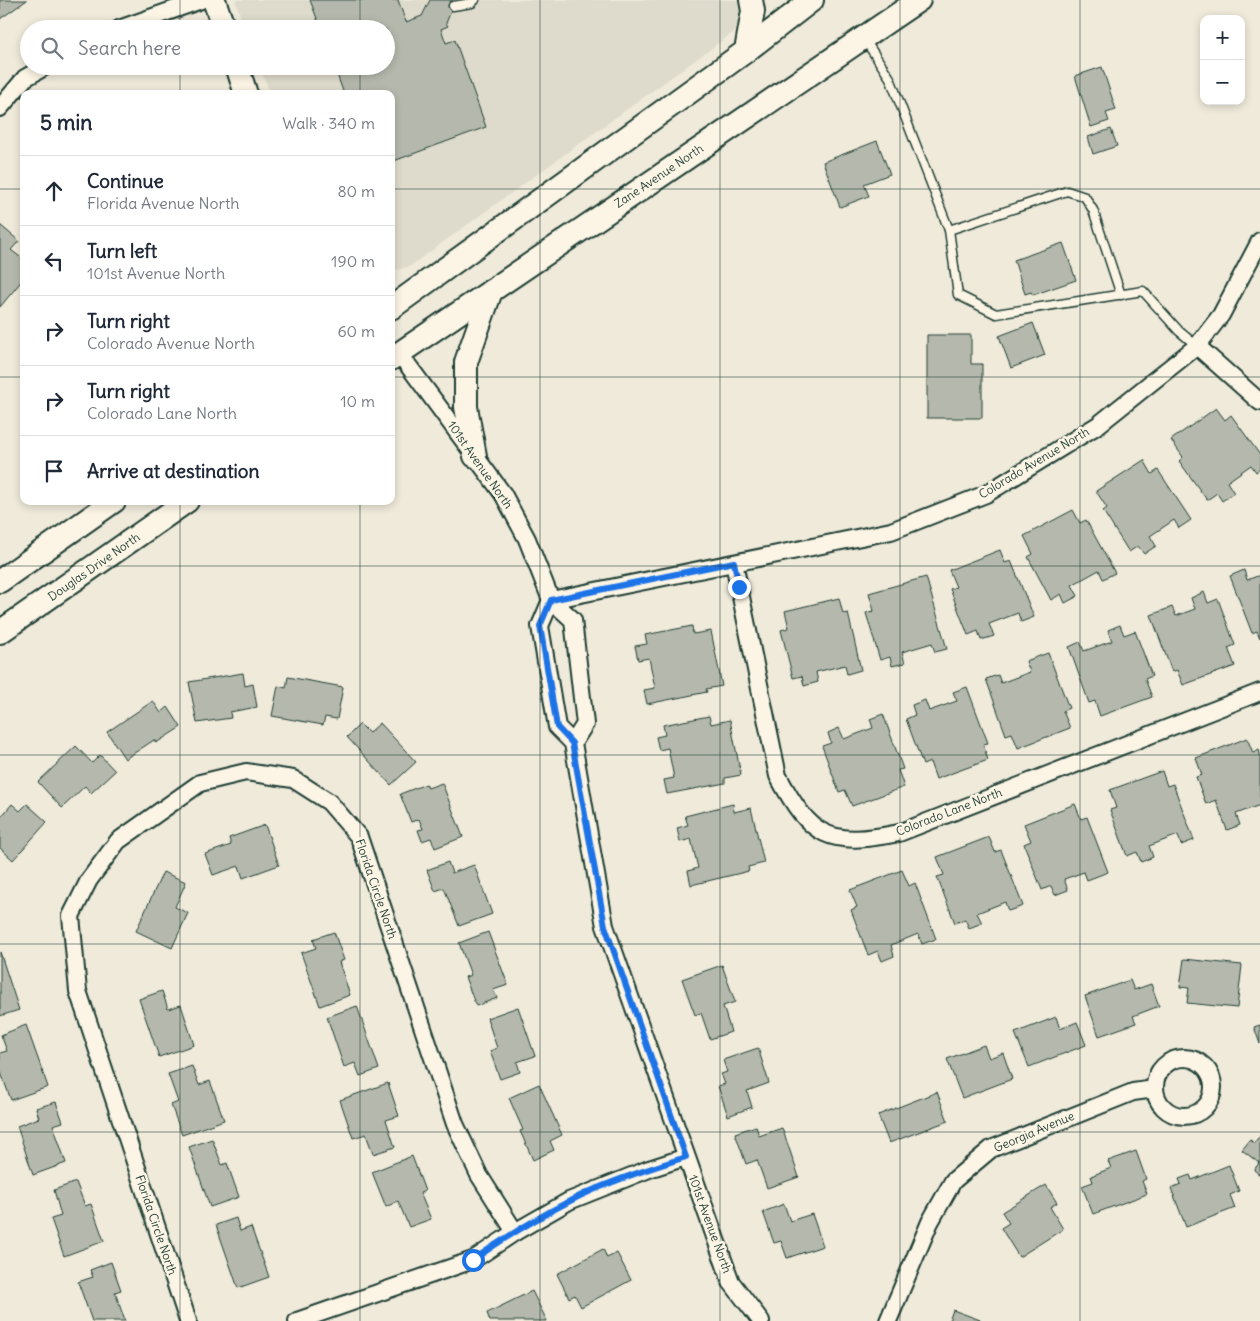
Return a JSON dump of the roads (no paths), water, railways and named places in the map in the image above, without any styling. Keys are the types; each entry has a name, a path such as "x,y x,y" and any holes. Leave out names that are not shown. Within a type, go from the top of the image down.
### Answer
{"main road":[{"path":"214,0 221,20"},
{"path":"746,50 752,10 751,0"},
{"path":"395,305 812,0"},
{"name":"Zane Avenue North","path":"395,350 491,291 919,0"},
{"path":"240,75 245,90"},
{"path":"475,456 466,407 466,362 491,291"},
{"path":"0,581 108,505"},
{"name":"Douglas Drive North","path":"0,632 182,505"}],"street":[{"path":"144,20 201,0"},
{"path":"0,108 25,78 30,75"},
{"name":"Colorado Avenue North","path":"551,600 891,530 986,494 1098,425 1197,346 1221,315 1260,240"},
{"path":"1197,346 1260,402"},
{"name":"101st Avenue North","path":"395,352 503,494 527,539 551,600 573,620 585,724 572,743"},
{"name":"Colorado Lane North","path":"734,562 778,776 794,807 810,825 822,832 843,838 869,839 899,833 1260,692"},
{"name":"101st Avenue North","path":"551,600 540,626 557,727 572,743 605,926 731,1282 761,1321"},
{"name":"Florida Circle North","path":"188,1321 78,991 71,916 90,880 118,841 200,783 246,772 293,780 329,802 359,837 455,1124 479,1175 515,1232"},
{"name":"Georgia Avenue","path":"888,1321 930,1222 953,1181 991,1149 1133,1092 1155,1089"},
{"path":"297,1321 473,1260 515,1232 569,1201 649,1169 686,1157"}],"lane":[{"path":"452,6 472,3 475,0"},
{"path":"863,38 890,78 949,230 958,294 996,314 1143,291 1179,331 1197,346"},
{"path":"949,230 1068,192 1085,197 1093,210 1121,294"}]}
